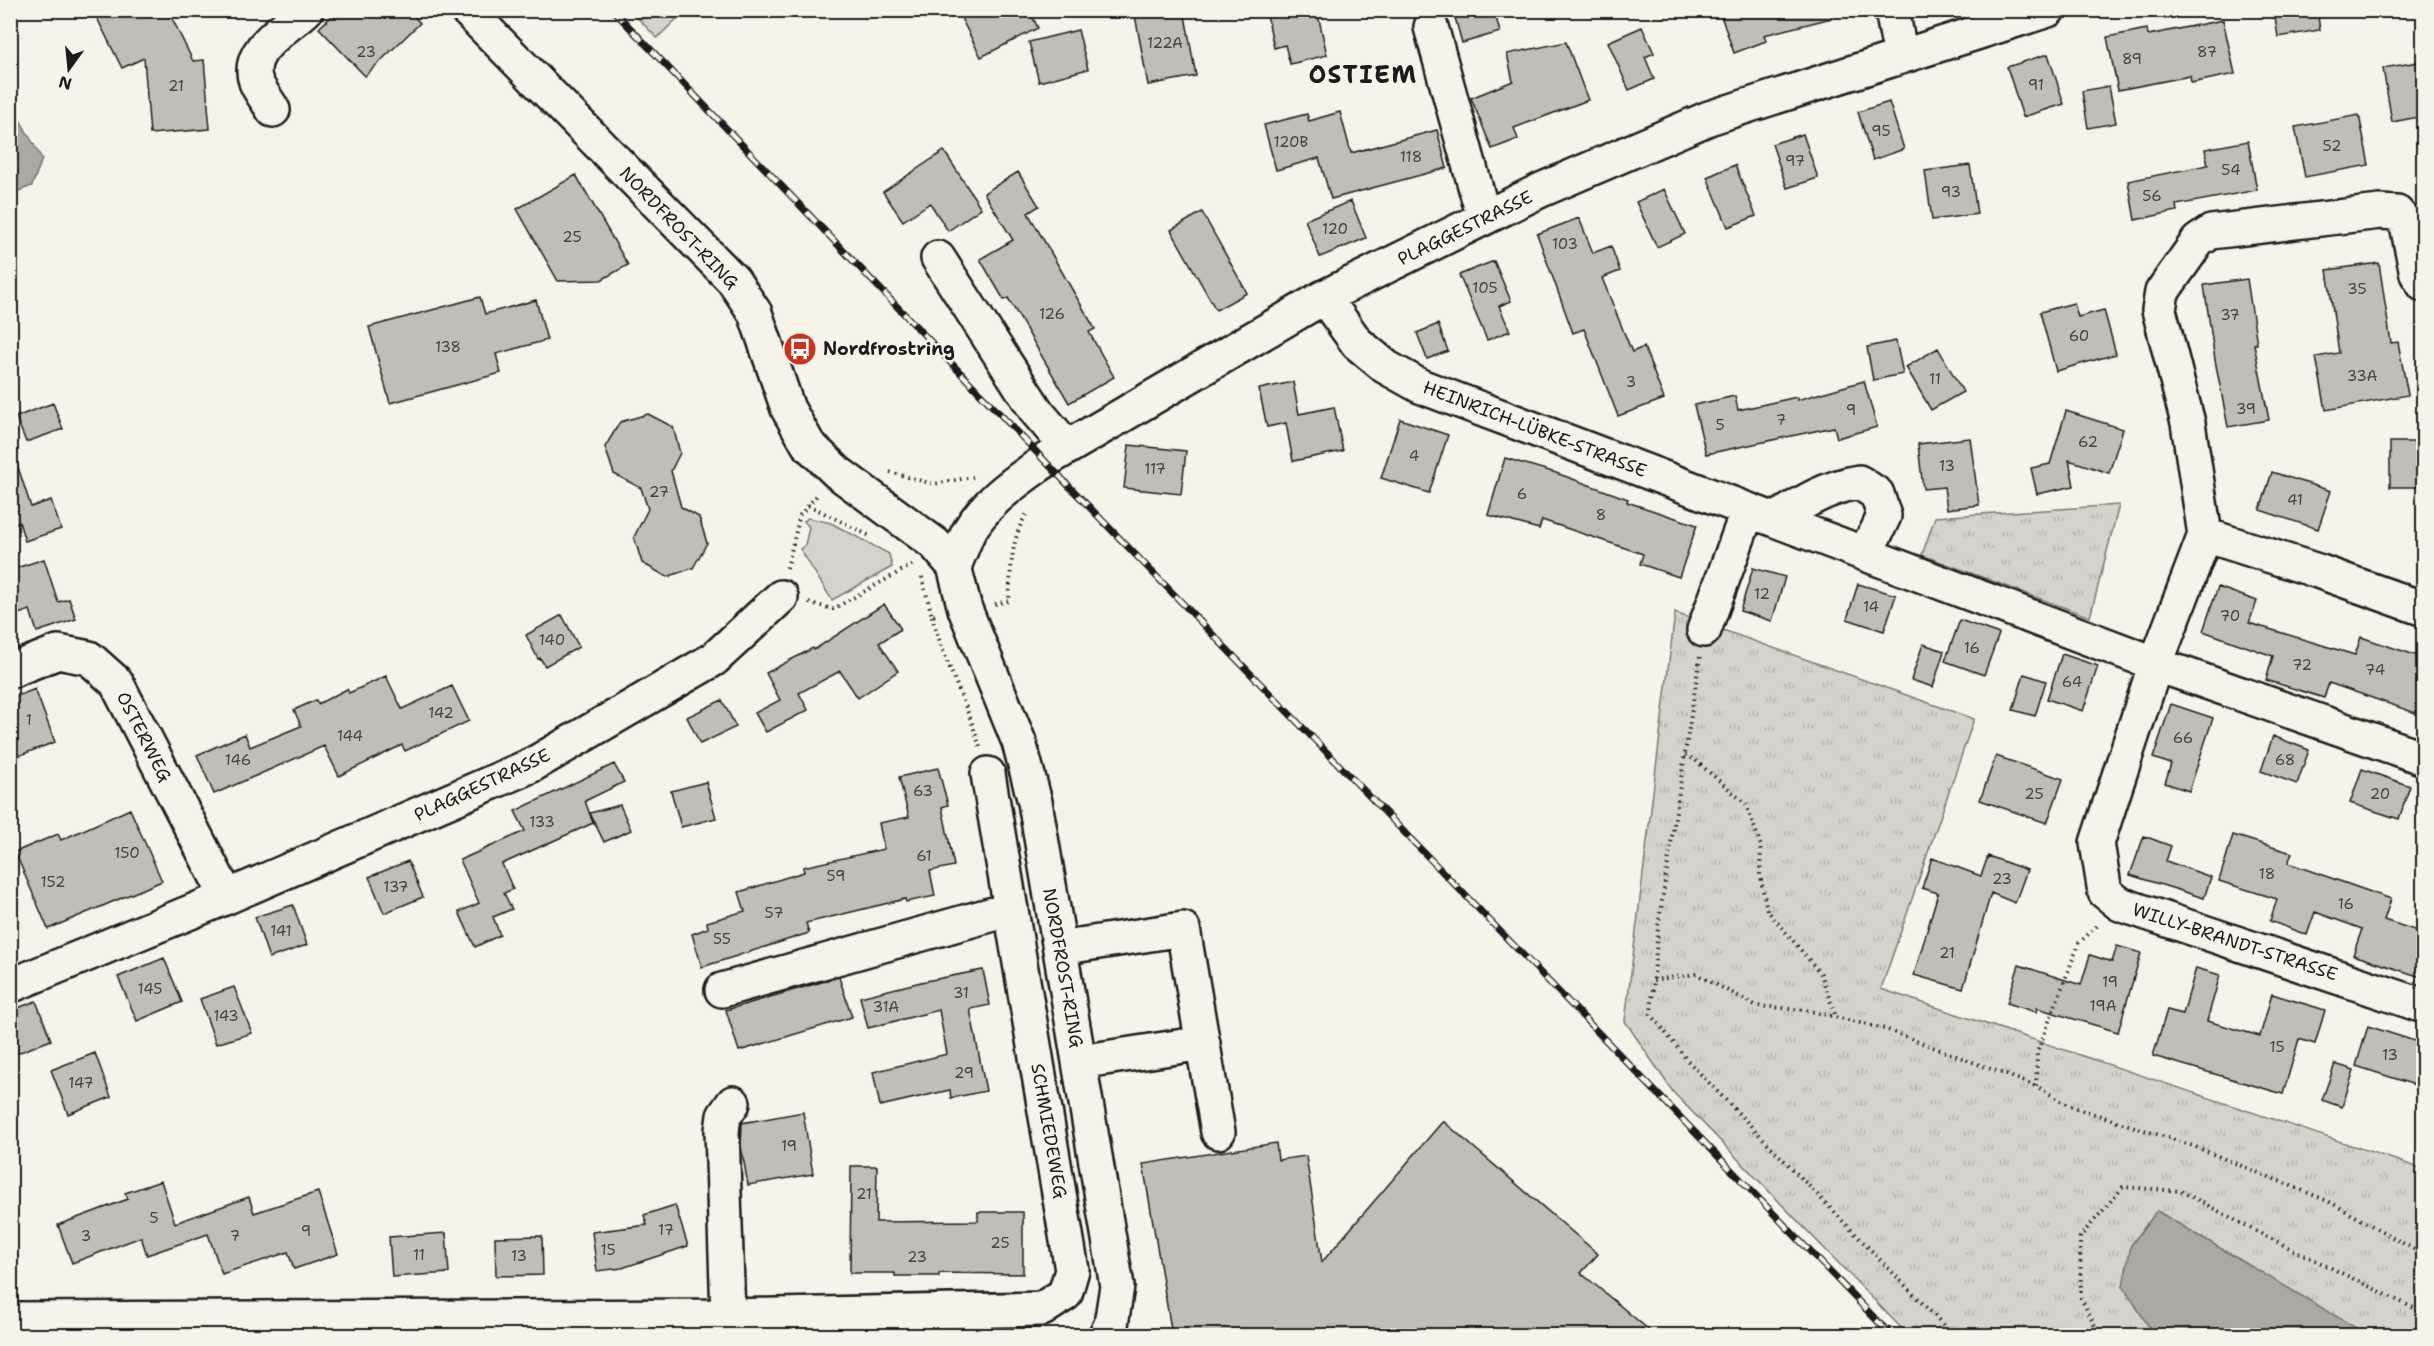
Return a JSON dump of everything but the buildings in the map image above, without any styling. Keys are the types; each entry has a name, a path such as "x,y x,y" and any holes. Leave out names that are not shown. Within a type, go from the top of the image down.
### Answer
{"street":[{"path":"273,110 255,81 255,58 267,43 306,10"},
{"name":"NORDFROST-RING","path":"467,10 733,280 755,313 788,409 808,444 837,472 935,544 954,566 965,609 1019,742 1035,802 1117,1286 1111,1325 1105,1335"},
{"path":"1892,10 1901,57"},
{"name":"PLAGGESTRASSE","path":"954,566 968,533 986,508 1008,488 1067,447 1324,297 1541,190 1709,118 2048,10"},
{"path":"1431,27 1484,218"},
{"path":"2424,285 2417,274 2407,225 2397,213 2380,212 2211,232 2198,241 2163,292 2159,310 2188,423 2205,535 2318,571 2424,609"},
{"path":"938,258 1037,412 1067,447"},
{"name":"HEINRICH-LÜBKE-STRASSE","path":"1324,297 1357,343 1386,367 1420,386 2156,663 2424,758"},
{"path":"1704,630 1762,515 1839,485 1859,482 1877,494 1884,516 1863,553"},
{"name":"WILLY-BRANDT-STRASSE","path":"2205,535 2156,663 2097,843 2105,892 2120,903 2424,1006"},
{"name":"PLAGGESTRASSE","path":"10,986 227,897 532,765 714,659 781,597"},
{"name":"OSTERWEG","path":"10,671 58,652 89,658 116,682 227,897"},
{"name":"SCHMIEDEWEG","path":"10,1319 728,1316 873,1324 1042,1309 1065,1294 1072,1270 988,774"},
{"path":"722,990 1011,909"},
{"path":"1060,948 1183,929 1218,1132"},
{"path":"1079,1062 1203,1043"},
{"path":"728,1316 722,1131 724,1116 733,1104"}],"path":[{"path":"883,467 891,473 933,484 976,477"},
{"path":"965,609 1009,601 1013,549 1020,523 1034,504"},
{"path":"870,536 808,505 800,515 781,597 834,609 912,565"},
{"path":"905,559 917,569"},
{"path":"932,616 940,647 971,717 988,774"},
{"path":"1704,630 1658,927 1650,1014 1687,1060 1954,1335"},
{"path":"1685,756 1694,759 1746,804 1761,846 1760,875 1767,910 1821,974 1836,1017"},
{"path":"2036,1086 2037,1053 2079,943 2120,903"},
{"path":"1653,980 1696,974 1757,1006 1806,1010 1885,1029 2036,1086 2070,1106 2193,1146 2328,1201 2424,1255"},
{"path":"2100,1335 2081,1298 2080,1237 2123,1187 2181,1191 2312,1260 2424,1313"}],"green space":[{"path":"631,11 685,11 657,38"},
{"path":"2119,505 2090,617 1922,555 1935,517"},
{"path":"808,518 831,523 889,554 892,567 832,600 800,549 805,545 809,527 804,521"},
{"path":"1675,613 1974,719 1881,989 2423,1169 2423,1335 1908,1335 1673,1092 1625,1021"}],"shaded area":[{"path":"10,102 42,159 32,186 11,194"},
{"path":"2157,1211 2368,1335 2154,1335 2123,1286 2131,1245"}],"railway":[{"path":"613,10 1067,484 1892,1336"}],"place":[{"name":"Nordfrostring","path":"800,349"}],"district":[{"name":"OSTIEM","path":"1363,75"}]}
